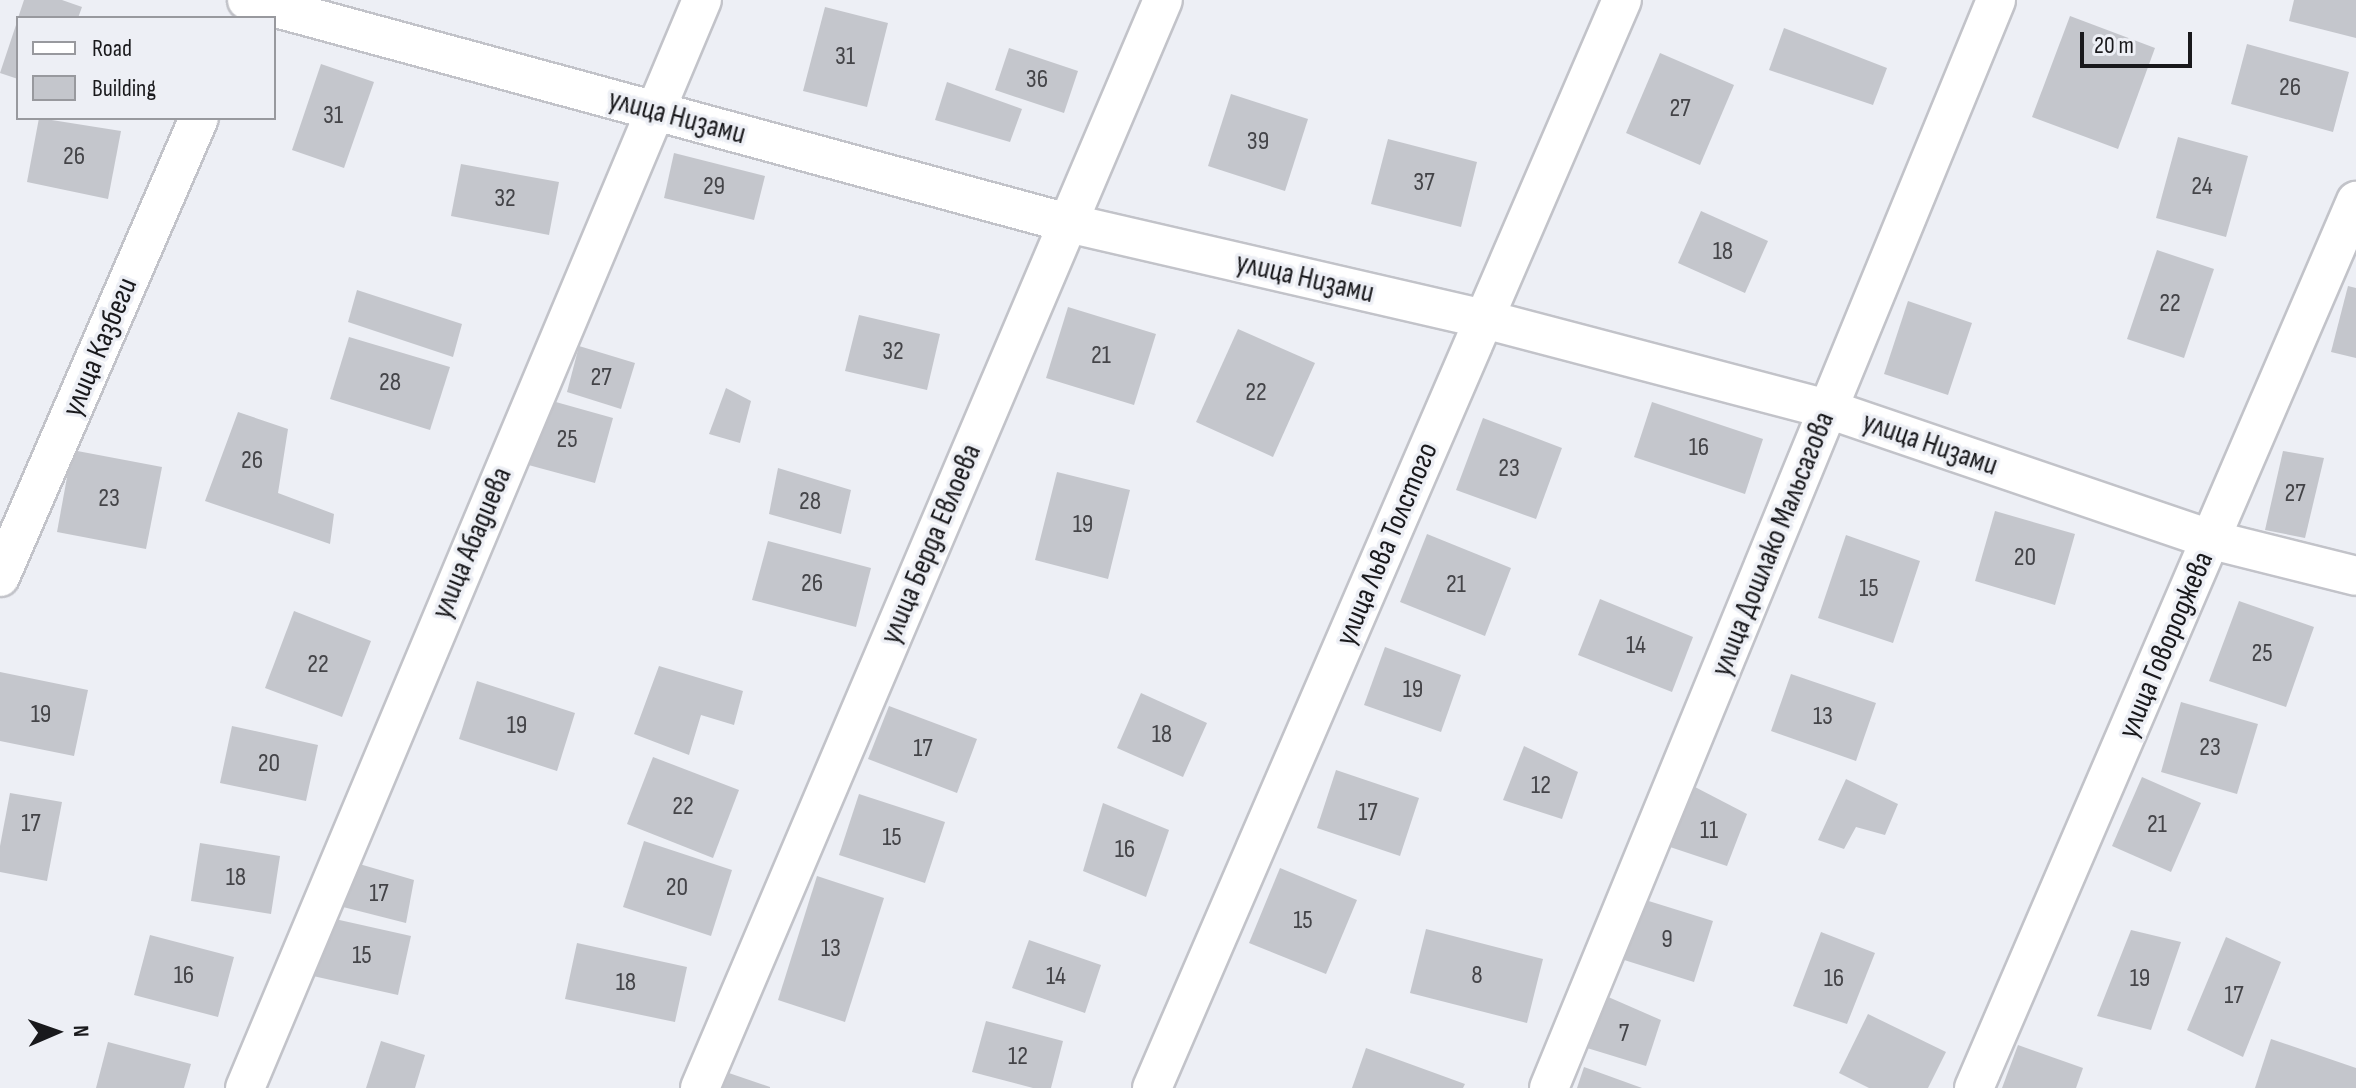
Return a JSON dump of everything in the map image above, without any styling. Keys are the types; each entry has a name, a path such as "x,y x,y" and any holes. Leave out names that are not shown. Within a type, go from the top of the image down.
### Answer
{"street":[{"name":"улица Низами","path":"249,0 1068,223 1484,319 1828,409 2212,540 2356,576"},
{"name":"улица Абадиева","path":"245,1088 653,110 702,0"},
{"name":"улица Берда Евлоева","path":"700,1088 1163,0"},
{"name":"улица Льва Толстого","path":"1152,1088 1622,0"},
{"name":"улица Дошлако Мальсагова","path":"1549,1088 1996,0"},
{"name":"улица Казбеги","path":"0,577 198,120"},
{"name":"улица Говороджева","path":"1974,1088 2356,201"}],"building":[{"path":"24,0 62,0 82,7 79,16 19,16"},
{"path":"2294,0 2356,0 2356,38 2289,21"},
{"path":"825,7 888,23 867,107 803,91"},
{"path":"2070,16 2155,48 2118,149 2032,117"},
{"path":"16,25 16,78 0,73"},
{"path":"1784,28 1887,68 1873,105 1769,70"},
{"path":"2247,44 2349,72 2333,132 2231,104"},
{"path":"1009,48 1078,71 1064,113 995,90"},
{"path":"1660,53 1734,85 1700,165 1626,133"},
{"path":"321,64 374,82 344,168 292,150"},
{"path":"947,82 1022,109 1010,142 935,120"},
{"path":"1231,94 1308,119 1285,191 1208,166"},
{"path":"39,120 121,131 108,199 27,182"},
{"path":"2178,137 2248,156 2226,237 2156,218"},
{"path":"1388,139 1477,162 1461,227 1371,204"},
{"path":"674,153 765,176 754,220 664,198"},
{"path":"461,164 559,182 549,235 451,216"},
{"path":"1701,211 1768,241 1745,293 1678,263"},
{"path":"2157,250 2214,269 2184,358 2127,339"},
{"path":"2348,286 2356,288 2356,358 2331,352"},
{"path":"357,290 462,324 453,357 348,322"},
{"path":"1908,301 1972,323 1948,395 1884,374"},
{"path":"1068,307 1156,334 1134,405 1046,378"},
{"path":"859,315 940,334 927,390 845,371"},
{"path":"1238,329 1315,363 1273,457 1196,422"},
{"path":"349,337 450,367 430,430 330,399"},
{"path":"579,346 635,363 621,409 567,392"},
{"path":"726,388 751,401 740,443 709,434"},
{"path":"538,397 613,418 595,483 521,463"},
{"path":"1652,402 1763,439 1745,494 1634,457"},
{"path":"238,412 288,429 278,493 334,514 330,544 205,501"},
{"path":"1483,418 1562,448 1536,519 1456,490"},
{"path":"72,450 162,467 146,549 57,532"},
{"path":"2283,451 2324,458 2305,538 2265,530"},
{"path":"778,468 851,490 841,534 769,514"},
{"path":"1057,472 1130,490 1108,579 1035,560"},
{"path":"1995,511 2075,534 2055,605 1975,581"},
{"path":"1427,534 1511,568 1485,636 1400,602"},
{"path":"1846,535 1920,561 1893,643 1818,618"},
{"path":"768,541 871,568 856,627 752,600"},
{"path":"1600,599 1693,637 1672,692 1578,655"},
{"path":"2239,601 2314,627 2286,707 2209,681"},
{"path":"294,611 371,641 342,717 265,688"},
{"path":"1385,647 1461,675 1441,732 1364,705"},
{"path":"659,666 743,691 734,725 701,715 689,755 634,734"},
{"path":"0,672 88,690 74,756 0,741"},
{"path":"1791,674 1876,703 1856,761 1771,731"},
{"path":"477,681 575,713 557,771 459,739"},
{"path":"1141,693 1207,723 1183,777 1117,748"},
{"path":"2181,702 2258,724 2237,794 2161,772"},
{"path":"889,706 977,739 957,793 868,759"},
{"path":"232,726 318,745 306,801 220,783"},
{"path":"1524,746 1578,772 1562,819 1503,800"},
{"path":"653,757 739,790 713,858 627,824"},
{"path":"1336,770 1419,798 1400,856 1317,828"},
{"path":"2142,777 2201,803 2171,872 2112,846"},
{"path":"1846,779 1898,804 1885,835 1856,827 1844,849 1818,840"},
{"path":"1695,787 1747,814 1727,866 1670,847"},
{"path":"10,793 62,802 47,881 0,872 0,846"},
{"path":"859,794 945,822 925,883 839,855"},
{"path":"1103,803 1169,830 1146,897 1083,871"},
{"path":"644,841 732,870 711,936 623,907"},
{"path":"200,843 280,856 271,914 191,901"},
{"path":"356,863 414,880 406,923 343,907"},
{"path":"1280,868 1357,900 1326,974 1249,943"},
{"path":"817,876 884,898 845,1022 778,1000"},
{"path":"1639,898 1713,921 1694,982 1621,959"},
{"path":"326,917 411,936 398,995 313,976"},
{"path":"1426,929 1543,959 1527,1023 1410,993"},
{"path":"2131,930 2181,942 2151,1030 2097,1016"},
{"path":"1821,932 1875,953 1847,1024 1793,1006"},
{"path":"150,935 234,957 218,1017 134,995"},
{"path":"2226,937 2281,962 2243,1057 2187,1030"},
{"path":"1029,940 1101,965 1085,1013 1012,988"},
{"path":"577,943 687,967 675,1022 565,999"},
{"path":"1606,996 1661,1020 1646,1066 1587,1048"},
{"path":"1868,1014 1946,1052 1928,1088 1869,1088 1839,1073"},
{"path":"986,1021 1063,1041 1051,1088 1033,1088 972,1072"},
{"path":"2271,1039 2356,1068 2356,1088 2255,1088"},
{"path":"381,1041 425,1055 415,1088 366,1088"},
{"path":"108,1042 191,1064 184,1088 96,1088"},
{"path":"2018,1045 2083,1068 2076,1088 2002,1088"},
{"path":"1366,1048 1465,1084 1463,1088 1352,1088"},
{"path":"1584,1067 1642,1088 1577,1088"},
{"path":"723,1071 770,1087 770,1088 717,1088"}]}
